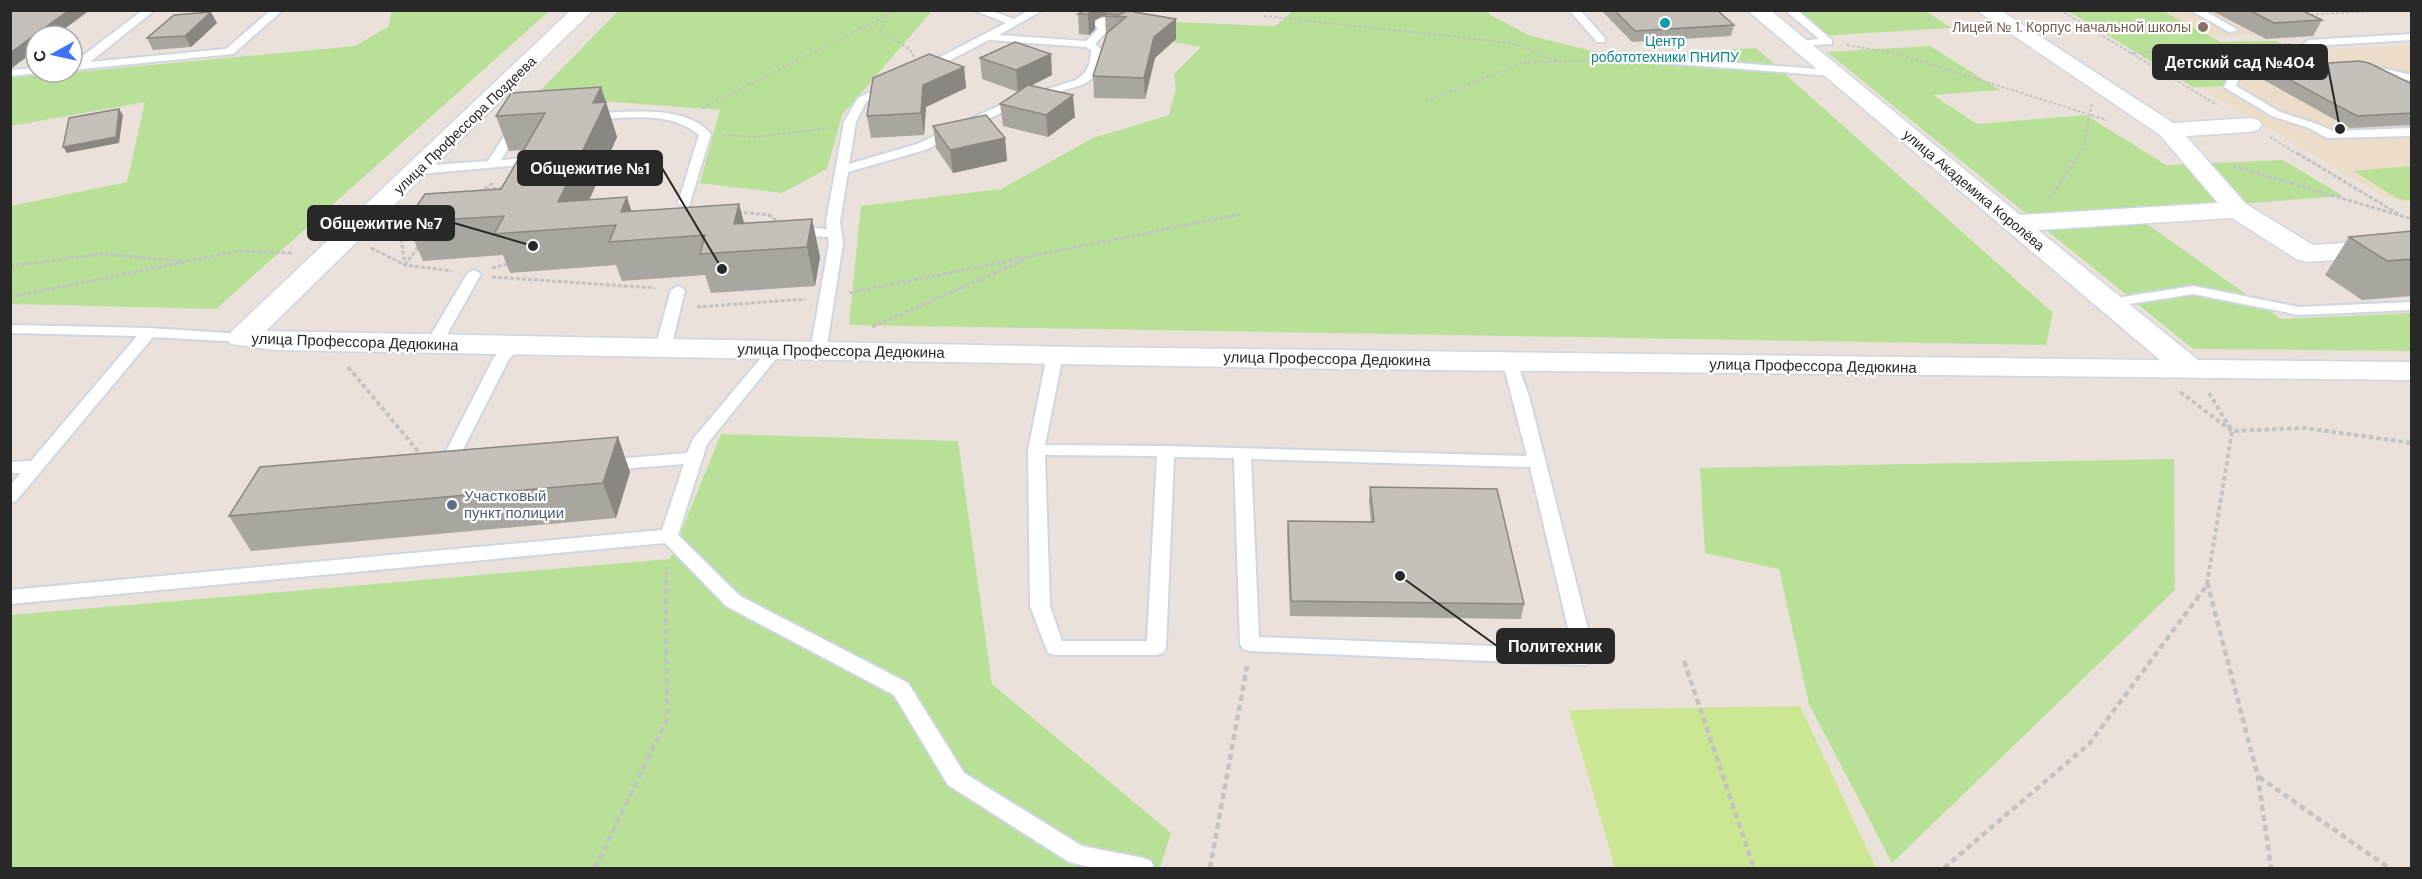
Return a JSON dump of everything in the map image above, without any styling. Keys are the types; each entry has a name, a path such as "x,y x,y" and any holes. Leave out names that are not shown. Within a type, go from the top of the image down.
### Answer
{"street":[{"name":"улица Профессора Поздеева","path":"242,338 332,254 583,10"},
{"name":"улица Академика Королёва","path":"1757,10 1832,73 2024,223 2190,382"},
{"path":"1986,10 2168,130 2236,210 2307,254 2412,246"},
{"path":"2168,130 2250,125"},
{"path":"2024,223 2236,210"},
{"name":"улица Профессора Дедюкина","path":"242,338 274,341 513,347 774,350 820,340 1055,355 1511,363 2190,382 2412,370"}],"lane":[{"path":"84,60 150,10"},
{"path":"84,66 229,52 278,10"},
{"path":"978,10 1016,23"},
{"path":"820,340 836,243 833,222 842,170 850,125 862,100 990,37 1038,10"},
{"path":"1574,10 1601,39"},
{"path":"1790,10 1828,42"},
{"path":"2195,10 2233,30"},
{"path":"1089,44 1103,29"},
{"path":"842,170 921,147 1011,104 1080,82 1090,75 1095,66 1096,49 1089,44 990,37"},
{"path":"2309,43 2412,37"},
{"path":"1796,44 1828,42"},
{"path":"1631,58 1832,73"},
{"path":"2353,67 2412,78"},
{"path":"2297,70 2235,75 2230,87 2277,114 2313,126 2331,135 2412,132"},
{"path":"575,118 644,114 698,126 705,134 684,203"},
{"path":"492,164 518,122 530,121"},
{"path":"419,170 527,161"},
{"path":"786,230 834,233"},
{"path":"433,345 474,273"},
{"path":"663,348 678,290"},
{"path":"2110,303 2193,290 2299,311 2412,306"},
{"path":"10,329 149,332 242,338"},
{"path":"10,497 149,332"},
{"path":"441,478 502,357 513,347"},
{"path":"669,536 699,444 774,350"},
{"path":"1055,355 1036,450 1041,606 1055,648 1156,648 1166,451"},
{"path":"1242,454 1250,645 1586,657 1511,363"},
{"path":"1036,450 1166,451 1537,462"},
{"path":"591,466 694,458"},
{"path":"10,468 37,466"},
{"path":"441,478 464,476"},
{"path":"10,597 669,536"},
{"path":"669,536 734,601 901,689 956,779 1077,855 1143,868"}],"path":[{"path":"678,120 896,10"},
{"path":"2060,10 2131,53 2309,43"},
{"path":"2306,15 2389,10"},
{"path":"889,14 879,32 910,49 917,61 930,66"},
{"path":"1264,16 1512,43 1560,61"},
{"path":"1828,42 1898,54 2089,112 2110,121"},
{"path":"1421,103 1522,63 1631,58"},
{"path":"2024,223 2084,147 2089,112 2099,85"},
{"path":"705,134 756,136 850,125"},
{"path":"475,195 527,161"},
{"path":"2231,165 2412,219"},
{"path":"484,189 516,187"},
{"path":"737,212 769,215 786,230"},
{"path":"672,309 827,297 1241,214"},
{"path":"397,217 405,265"},
{"path":"405,265 423,240"},
{"path":"368,246 405,265 678,290"},
{"path":"10,297 239,251 332,254"},
{"path":"10,266 100,254 188,261"},
{"path":"820,340 873,327 1034,256"},
{"path":"345,363 441,478"},
{"path":"2190,382 2232,431 2207,584 2258,777 2271,868"},
{"path":"2190,382 2232,431"},
{"path":"2232,431 2305,428 2412,443"},
{"path":"595,868 667,719 665,612 669,536"},
{"path":"1944,868 2089,744 2207,584"},
{"path":"1210,868 1250,645"},
{"path":"1684,660 1754,868"},
{"path":"2258,777 2389,868"}],"shaded area":[{"name":"Лицей № 1. Корпус начальной школы","path":"2072,11 2283,11 2315,31 2127,42"},
{"path":"2411,45 2411,203 2385,197 2153,60"}],"green space":[{"path":"1294,10 1487,11 1490,15 1531,36 1613,56 1756,48 2053,313 2046,345 849,325 861,206 1001,189 1093,138 1169,115 1176,89 1174,74 1201,47 1145,37 1176,22 1275,26"},
{"path":"392,11 549,11 216,309 11,304 11,206 127,182 145,102 11,126 11,78 24,77 24,84 84,84 84,71 355,46 388,27"},
{"path":"618,11 932,11 842,115 827,169 782,193 700,183 720,110 535,96"},
{"path":"1788,11 1925,11 1952,28 1819,36"},
{"path":"2068,11 2162,11 2221,42 2276,41 2306,55 2195,62 2234,86 2193,87"},
{"path":"1930,46 2000,90 1933,95 1977,124 2086,115 2166,165 2283,160 2343,196 2130,212 2281,319 2411,313 2411,351 2193,349 1827,52"},
{"path":"2411,166 2411,201 2396,198 2354,171"},
{"path":"721,434 958,441 992,684 1171,833 1160,868 11,868 11,615 670,559"},
{"path":"2174,459 2175,590 1892,863 1809,704 1779,569 1705,553 1700,468"},
{"path":"1800,706 1876,868 1615,868 1569,710"}],"building":[{"path":"10,10 69,10 50,24 24,24 24,43 10,53"},
{"path":"1085,10 1092,10 1088,14 1078,14"},
{"path":"1128,10 1176,19 1154,37 1144,78 1093,76 1107,33 1126,17 1104,16 1106,14 1119,15"},
{"path":"1614,10 1717,10 1734,25 1635,31"},
{"path":"2249,10 2301,10 2322,20 2274,23"},
{"path":"211,12 185,36 147,38 174,15"},
{"path":"1015,42 1051,54 1016,70 980,58"},
{"path":"929,54 964,67 923,85 921,113 867,116 873,78"},
{"path":"2359,61 2369,63 2412,84 2412,113 2357,116 2266,67"},
{"path":"1028,85 1073,95 1046,115 1000,104"},
{"path":"601,87 593,103 606,102 558,202 627,197 621,212 739,204 734,224 812,219 807,247 700,254 705,235 609,242 616,225 494,234 504,216 406,222 425,194 501,189 545,113 496,116 511,93"},
{"path":"119,109 116,137 63,147 69,118"},
{"path":"986,115 1005,138 950,150 933,126"},
{"path":"2412,231 2412,259 2387,261 2349,237"},
{"path":"618,437 603,483 229,516 260,467"},
{"path":"1370,487 1497,489 1524,604 1291,601 1288,521 1374,522"}],"place":[{"name":"Центр робототехники ПНИПУ","path":"1665,23"},
{"name":"Лицей № 1. Корпус начальной школы","path":"2203,27"},
{"name":"Детский сад №404","path":"2340,129"},
{"name":"Общежитие №7","path":"533,246"},
{"name":"Общежитие №1","path":"722,269"},
{"name":"Участковый пункт полиции","path":"452,505"},
{"name":"Политехник","path":"1400,576"}]}
